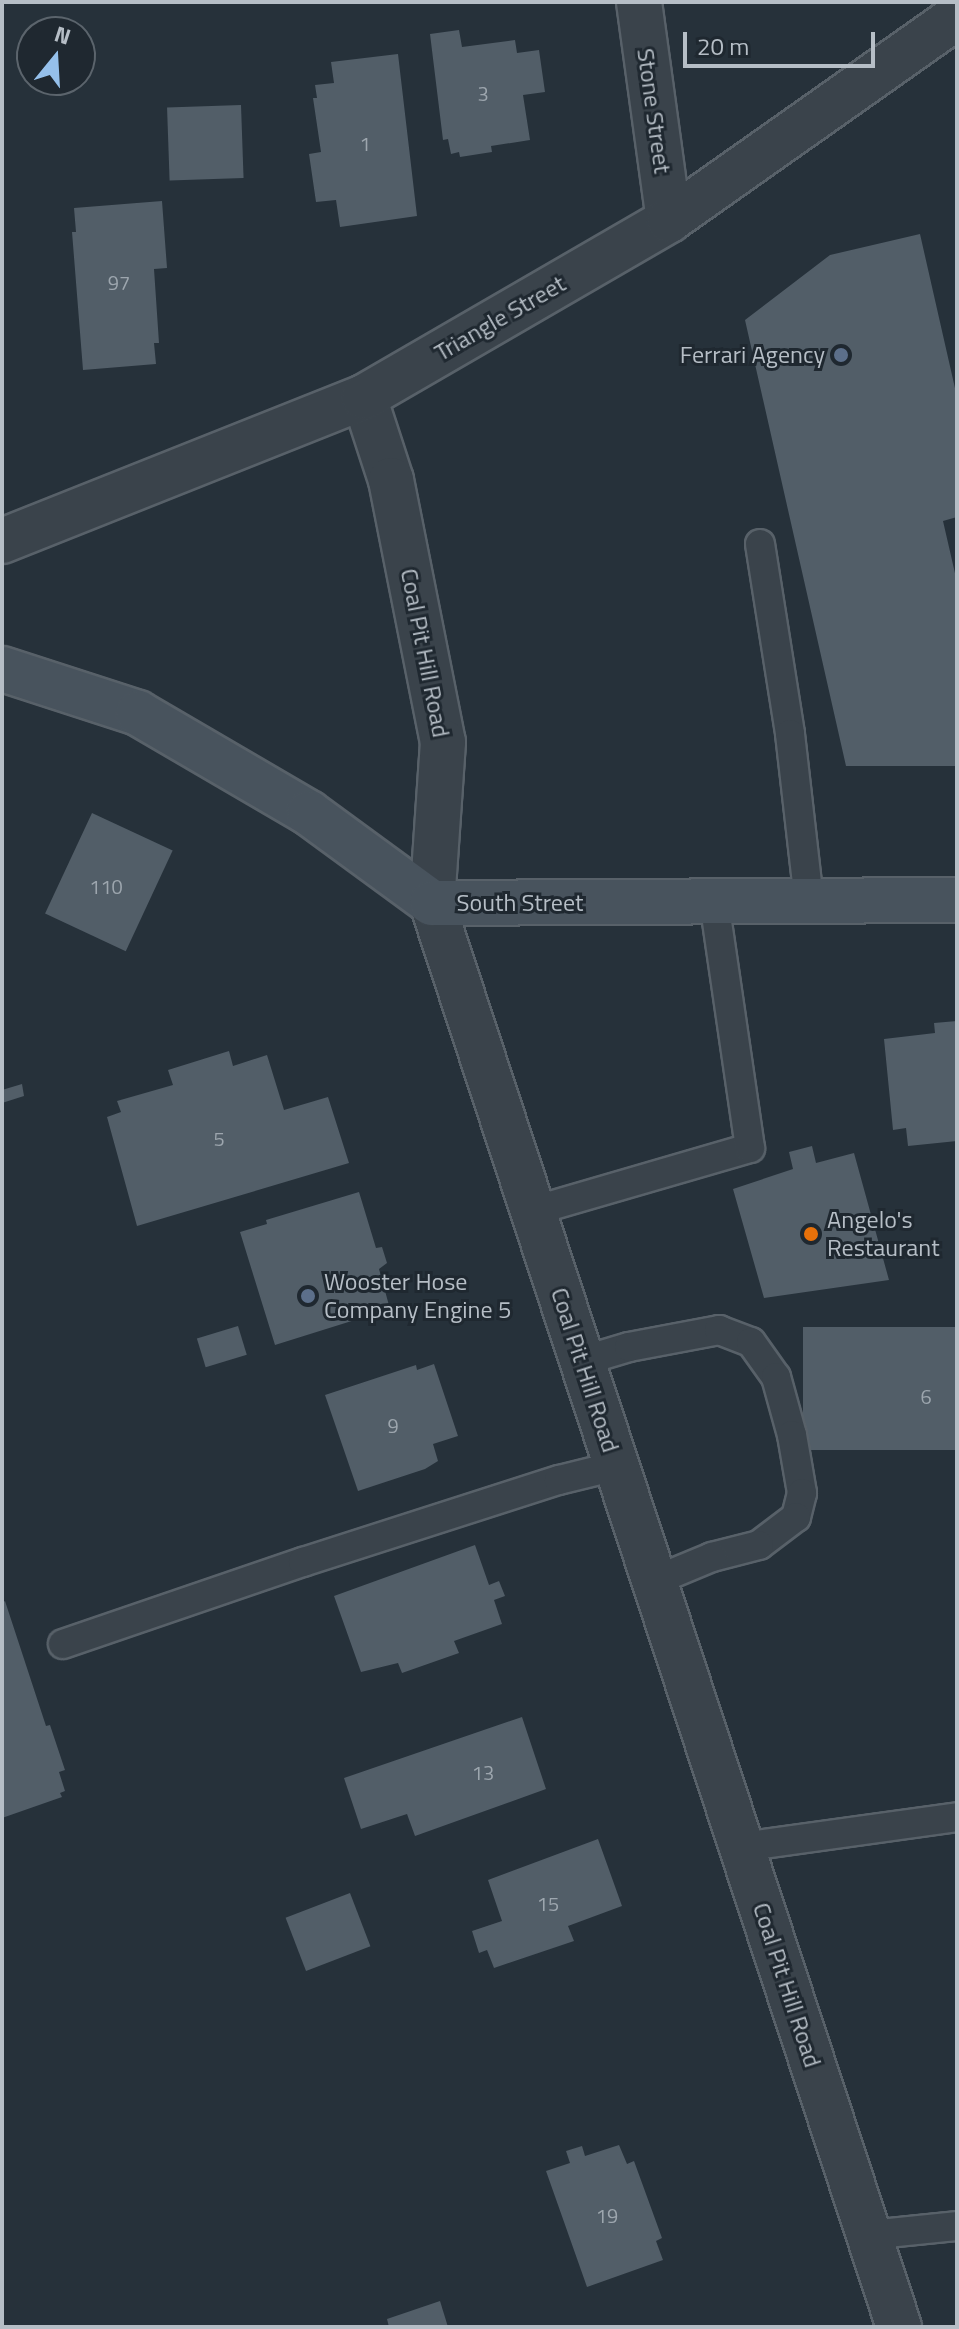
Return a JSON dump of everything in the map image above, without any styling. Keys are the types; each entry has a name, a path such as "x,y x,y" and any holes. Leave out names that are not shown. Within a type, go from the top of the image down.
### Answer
{"main road":[{"name":"South Street","path":"2,669 138,713 309,813 432,903 957,900"}],"street":[{"name":"Stone Street","path":"639,2 669,220"},
{"name":"Triangle Street","path":"2,541 364,397 669,220 957,17"},
{"name":"Coal Pit Hill Road","path":"364,397 391,480 443,742 432,903 899,2327"}],"lane":[{"path":"760,544 790,734 809,901"},
{"path":"533,1211 750,1148 714,902"},
{"path":"582,1361 629,1347 719,1330 751,1342 776,1377 792,1435 802,1493 796,1517 759,1545 712,1557 654,1581"},
{"path":"63,1644 303,1562 559,1480 616,1466"},
{"path":"742,1847 957,1817"},
{"path":"869,2235 957,2226"}],"building":[{"path":"459,30 462,47 515,40 517,53 539,50 545,92 523,95 530,140 491,146 492,152 460,157 459,152 451,154 448,139 443,140 430,34"},
{"path":"398,54 417,216 340,227 336,200 316,202 309,154 321,152 313,98 317,98 315,85 334,83 331,62"},
{"path":"241,105 244,178 170,181 167,108"},
{"path":"162,201 167,268 154,269 159,343 154,343 156,364 83,370 72,232 76,232 74,208"},
{"path":"920,234 957,397 957,517 943,521 957,582 957,766 846,766 745,320 830,255"},
{"path":"92,813 173,851 126,951 45,914"},
{"path":"957,1021 957,1141 908,1146 906,1128 893,1130 884,1039 935,1033 934,1023"},
{"path":"229,1051 233,1066 267,1055 284,1110 328,1097 349,1163 137,1226 107,1117 121,1112 117,1101 173,1085 168,1070"},
{"path":"22,1084 24,1096 2,1103 2,1090"},
{"name":"Angelo's Restaurant","path":"812,1146 816,1163 854,1153 889,1280 764,1298 733,1189 793,1169 789,1152"},
{"path":"359,1192 376,1248 382,1247 387,1263 379,1269 390,1309 275,1345 240,1232 267,1224 266,1220"},
{"path":"238,1326 247,1355 206,1367 197,1339"},
{"path":"803,1327 957,1327 957,1450 803,1450"},
{"path":"434,1364 458,1436 433,1444 438,1461 425,1469 358,1491 325,1395 416,1365 417,1370"},
{"path":"475,1545 489,1585 499,1581 505,1596 494,1600 502,1624 454,1641 459,1653 402,1673 398,1663 361,1672 334,1596"},
{"path":"5,1601 46,1726 50,1725 65,1770 59,1772 65,1791 60,1793 62,1797 2,1818 2,1603"},
{"path":"522,1717 546,1789 415,1836 407,1814 361,1829 344,1778"},
{"path":"598,1839 622,1906 568,1926 574,1941 494,1968 487,1950 479,1953 472,1931 502,1921 488,1880"},
{"path":"350,1893 370,1946 306,1971 286,1918"},
{"path":"619,2145 627,2164 634,2161 662,2238 656,2241 663,2260 587,2287 546,2171 570,2163 566,2151 582,2146 585,2156"},
{"path":"440,2301 448,2327 389,2327 387,2319"}],"place":[{"name":"Ferrari Agency","path":"841,355"},
{"name":"Angelo's Restaurant","path":"811,1234"},
{"name":"Wooster Hose Company Engine 5","path":"308,1296"}]}
